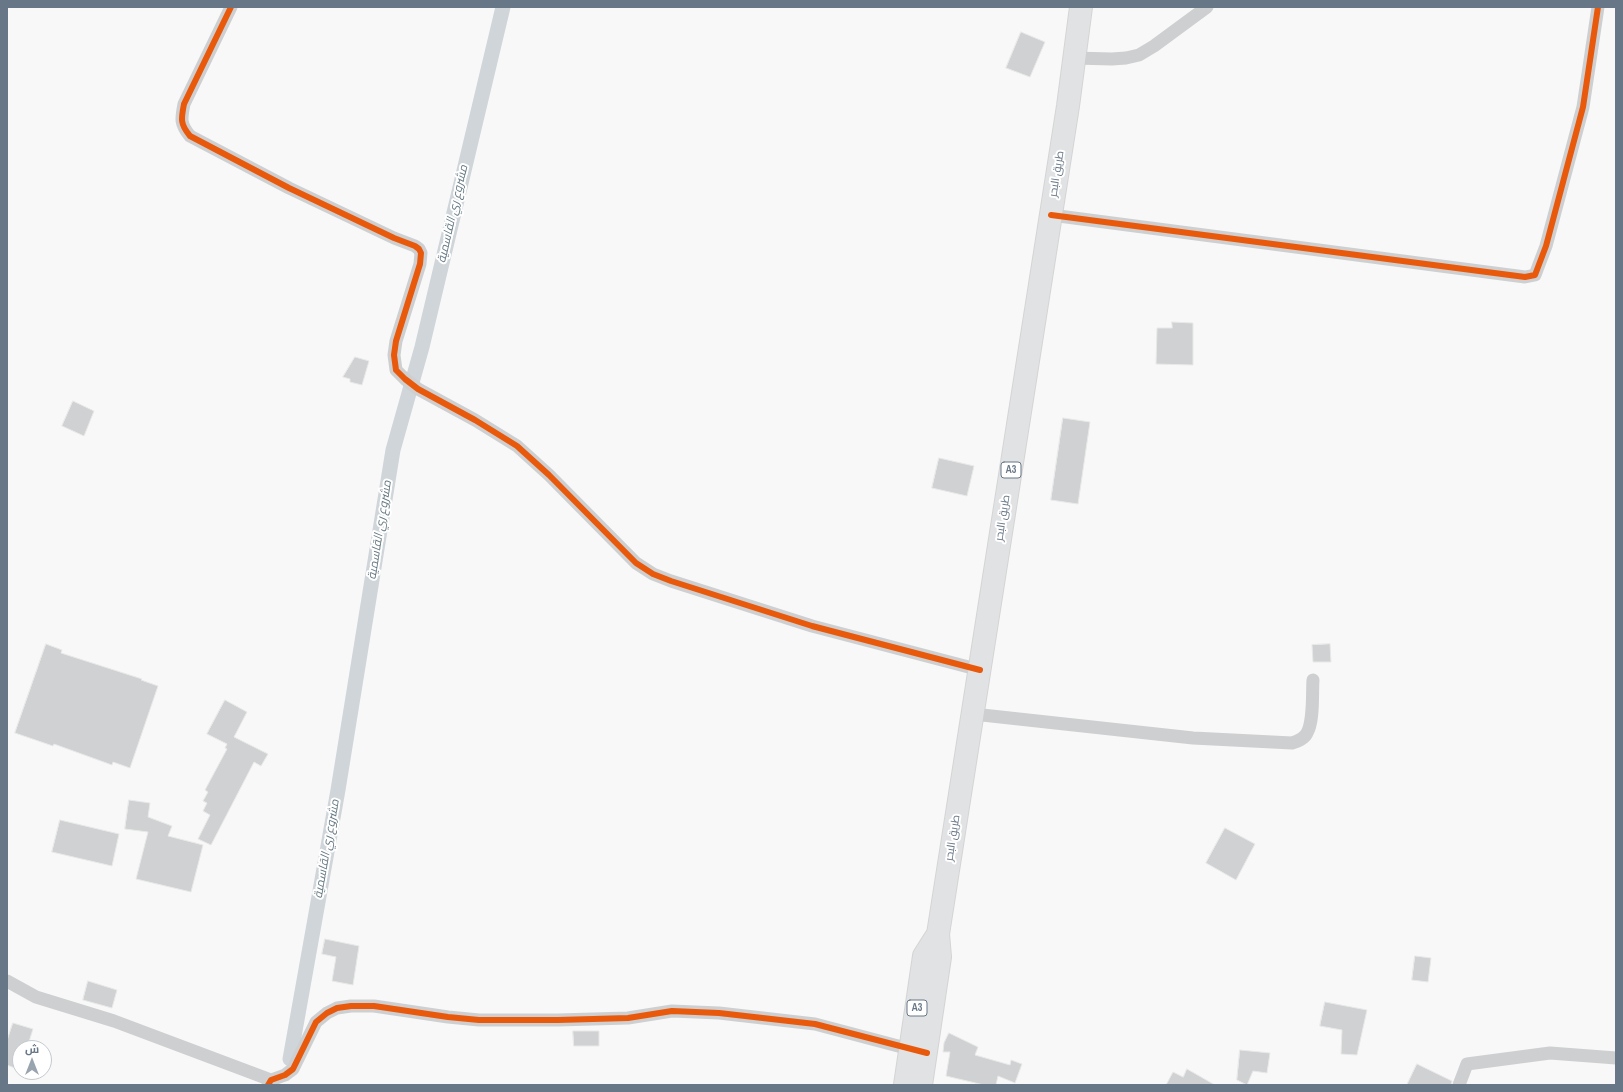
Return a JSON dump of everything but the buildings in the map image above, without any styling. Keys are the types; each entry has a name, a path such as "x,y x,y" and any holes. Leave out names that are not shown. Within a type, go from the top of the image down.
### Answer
{"highway":[{"name":"طريق البحر","path":"921,1085 919,1051 924,956 938,934 1051,215 1081,7"},
{"name":"طريق البحر","path":"905,1085 919,1051"}],"street":[{"path":"231,7 184,104 181,117 182,127 190,136 197,140 289,188 419,249 421,253 420,264 400,326 394,355 396,370 405,379 418,389 475,420 517,446 549,474 589,514 624,553 653,574 702,592 812,626 980,670"},
{"path":"1074,58 1112,59 1139,55 1154,46 1207,7"},
{"path":"1051,215 1525,277 1535,276 1546,246 1584,107 1598,7"},
{"path":"972,714 1193,738 1292,743 1303,738 1308,732 1310,724 1313,680"},
{"path":"7,980 36,998 114,1020 269,1083 293,1069 316,1022 327,1013 337,1008 351,1006 374,1006 479,1020 628,1018 672,1011 719,1013 815,1024 919,1051"},
{"path":"1459,1085 1468,1064 1550,1053 1616,1058"}],"waterway":[{"name":"مشروع ري القاسمية","path":"290,1059 338,790 393,450 422,347 503,7"}],"cycle path":[{"path":"231,7 184,104 182,118 184,128 190,136 289,188 419,249 421,253 420,264 396,341 394,355 396,370 405,379 418,389 475,420 517,446 549,475 636,563 653,574 812,626 980,670"},
{"path":"1051,215 1525,277 1535,275 1546,246 1583,107 1598,7"},
{"path":"268,1085 271,1080 285,1075 293,1069 316,1022 327,1013 337,1008 351,1006 374,1006 479,1020 628,1018 672,1011 719,1013 815,1024 927,1053"}]}
